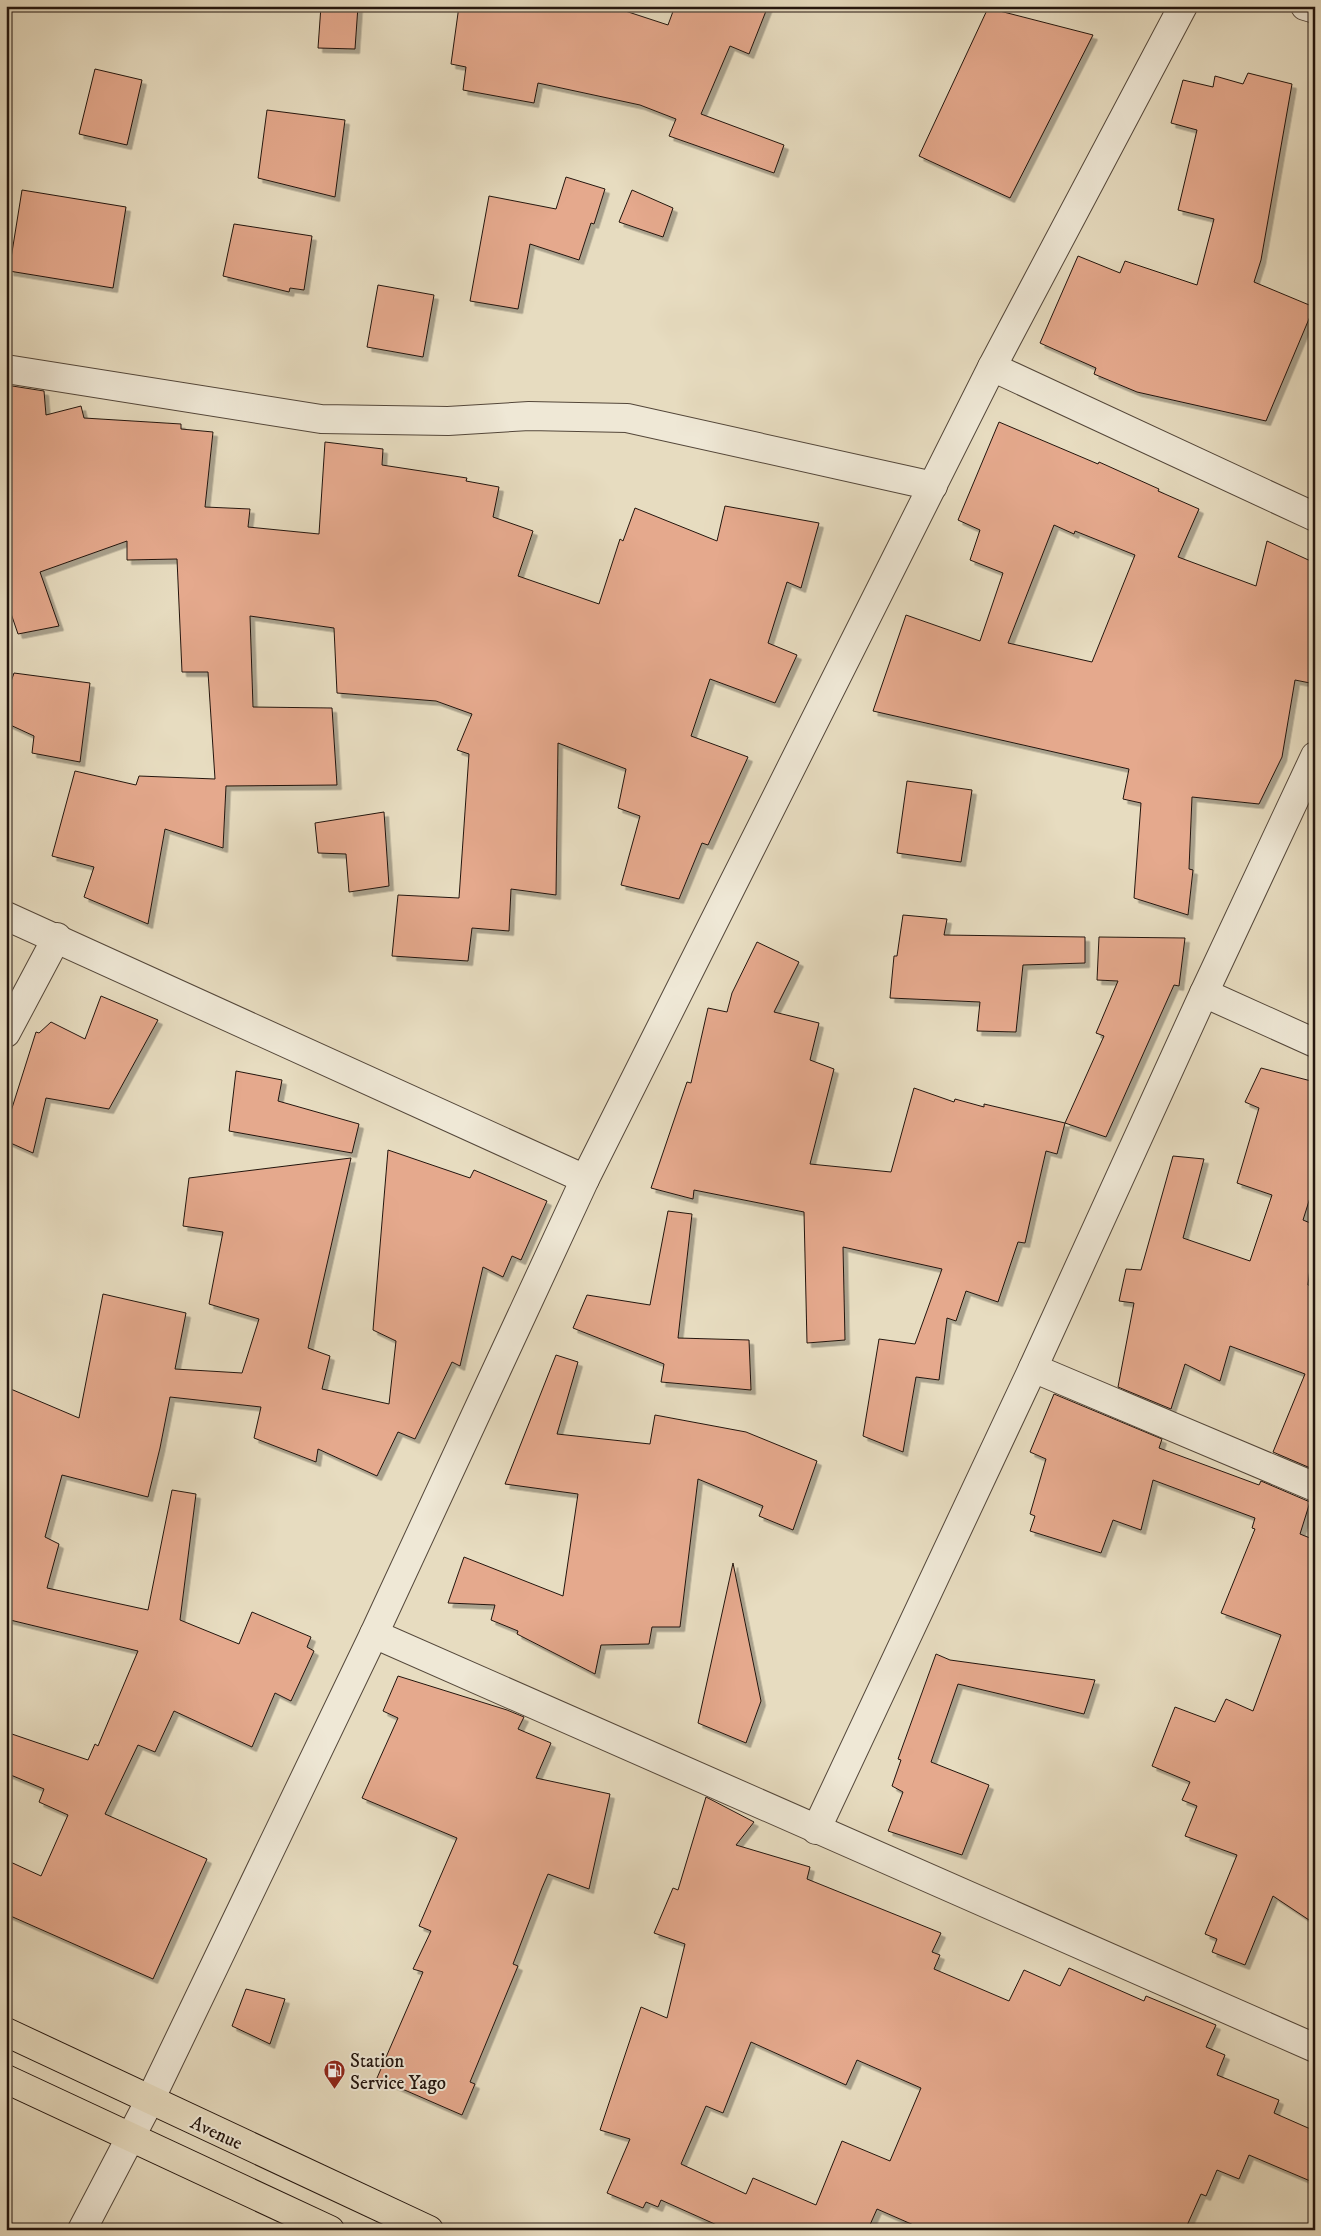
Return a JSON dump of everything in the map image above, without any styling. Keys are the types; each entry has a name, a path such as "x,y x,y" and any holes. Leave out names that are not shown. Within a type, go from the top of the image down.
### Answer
{"highway":[{"name":"Avenue","path":"6,2032 429,2230"},
{"path":"6,2078 330,2230"}],"street":[{"path":"82,2230 150,2100 374,1634 585,1179 992,367 1183,6"},
{"path":"1305,6 1315,9"},
{"path":"992,367 1315,517"},
{"path":"6,369 321,419 448,421 529,416 627,418 933,486"},
{"path":"816,1830 1033,1368 1204,993 1315,756"},
{"path":"6,916 57,937 585,1179"},
{"path":"6,1033 57,937"},
{"path":"1204,993 1315,1043"},
{"path":"1033,1368 1315,1486"},
{"path":"374,1634 1315,2048"}],"building":[{"path":"321,6 358,6 355,49 318,48"},
{"path":"459,6 610,6 668,25 675,6 768,6 749,54 730,46 701,114 784,145 774,173 669,136 676,119 640,105 538,83 534,103 463,90 466,67 451,64"},
{"path":"988,8 1093,35 1010,198 919,156"},
{"path":"95,69 142,80 127,145 79,134"},
{"path":"1248,73 1292,84 1261,260 1254,282 1314,307 1266,421 1137,392 1094,374 1096,368 1040,343 1078,256 1120,273 1125,261 1197,285 1214,219 1178,210 1197,130 1171,123 1183,80 1213,87 1215,76 1243,84"},
{"path":"267,110 345,120 335,197 258,178"},
{"path":"566,177 605,189 594,224 591,223 579,260 530,244 518,309 470,301 489,196 556,209"},
{"path":"22,190 126,207 113,288 9,271"},
{"path":"632,190 673,208 663,237 619,222"},
{"path":"234,224 312,236 304,290 290,288 289,292 223,276"},
{"path":"378,285 434,295 423,357 367,347"},
{"path":"6,385 44,391 46,415 81,406 84,418 181,424 181,429 213,432 205,507 250,509 248,527 319,534 325,442 383,449 382,465 467,478 466,481 499,487 493,517 533,531 518,576 599,604 620,539 623,541 635,508 717,541 725,506 819,523 801,588 787,582 768,643 797,655 775,703 710,679 691,736 748,757 708,845 702,843 679,899 621,885 640,816 618,808 626,769 558,743 556,895 511,889 509,931 472,928 468,961 392,956 398,895 459,898 469,754 457,750 472,714 436,701 337,693 334,628 250,616 253,707 332,708 337,785 226,786 223,848 165,829 148,924 84,897 94,867 52,856 75,771 136,785 139,776 215,779 208,672 182,672 177,559 127,560 127,541 40,572 59,626 18,634 6,599"},
{"path":"999,422 1098,464 1099,462 1199,509 1178,557 1256,586 1267,541 1315,563 1315,684 1295,680 1282,757 1259,804 1192,797 1189,869 1193,870 1188,915 1134,898 1141,803 1123,799 1129,769 873,711 906,615 980,641 1003,573 970,560 980,530 958,520","holes":["1054,525 1074,534 1075,531 1135,555 1092,662 1008,643"]},
{"path":"14,673 90,683 80,762 32,753 34,736 6,723 6,696"},
{"path":"907,781 972,790 961,862 897,853"},
{"path":"384,812 389,886 349,892 346,854 318,853 315,823"},
{"path":"903,915 947,919 944,935 1085,937 1085,963 1023,965 1016,1032 977,1031 980,1002 890,998 894,956 897,956"},
{"path":"1099,937 1185,938 1179,986 1174,985 1106,1137 1065,1123 1104,1036 1096,1033 1118,981 1097,980"},
{"path":"757,942 799,962 774,1012 819,1023 810,1060 834,1069 810,1164 891,1172 914,1088 954,1102 955,1099 984,1107 984,1104 1065,1123 1057,1154 1046,1151 1025,1243 1018,1242 998,1302 966,1291 956,1321 947,1318 939,1380 916,1377 903,1452 863,1436 879,1339 915,1344 942,1269 843,1247 845,1340 807,1343 804,1212 694,1190 693,1199 651,1188 687,1082 691,1083 708,1008 727,1012 732,993"},
{"path":"101,996 158,1020 109,1109 46,1098 33,1153 6,1141 6,1127 36,1032 39,1033 51,1022 85,1039"},
{"path":"1261,1068 1315,1082 1315,1182 1303,1220 1315,1225 1308,1285 1315,1287 1315,1470 1273,1452 1305,1374 1230,1346 1220,1381 1185,1364 1171,1409 1118,1387 1134,1303 1119,1301 1126,1269 1141,1270 1173,1156 1204,1159 1183,1238 1250,1261 1272,1195 1237,1183 1259,1108 1245,1102"},
{"path":"236,1071 282,1080 278,1101 359,1124 352,1153 229,1131"},
{"path":"388,1150 470,1178 474,1170 547,1201 521,1260 512,1256 503,1277 483,1267 460,1366 452,1362 415,1439 398,1432 377,1476 318,1449 316,1462 254,1438 261,1407 170,1397 148,1497 62,1475 45,1537 59,1544 47,1588 148,1610 172,1490 196,1494 180,1620 239,1644 252,1612 311,1637 307,1647 314,1651 291,1701 275,1693 252,1747 174,1711 155,1752 138,1745 105,1814 207,1859 153,1979 6,1914 6,1860 41,1876 68,1815 39,1802 44,1789 6,1773 6,1732 88,1760 95,1744 98,1746 138,1651 6,1619 6,1387 79,1418 103,1294 186,1313 175,1369 242,1373 259,1319 209,1304 223,1232 183,1226 189,1178 351,1158 308,1348 330,1356 322,1389 389,1404 396,1341 373,1330"},
{"path":"668,1211 692,1214 678,1338 749,1340 751,1390 661,1382 664,1364 573,1328 587,1295 650,1305"},
{"path":"556,1355 578,1362 557,1434 650,1444 655,1415 746,1432 817,1461 793,1530 759,1516 763,1506 698,1479 680,1627 652,1627 649,1644 601,1645 595,1674 517,1634 518,1631 491,1620 495,1605 448,1603 464,1557 563,1596 578,1494 505,1484"},
{"path":"1054,1394 1162,1439 1159,1448 1259,1485 1261,1481 1310,1502 1300,1534 1315,1540 1315,1924 1273,1896 1245,1965 1212,1952 1217,1939 1205,1934 1237,1855 1185,1836 1197,1806 1182,1800 1190,1782 1152,1766 1175,1707 1215,1722 1226,1699 1253,1711 1281,1635 1221,1613 1255,1529 1252,1528 1255,1518 1153,1480 1141,1530 1113,1520 1101,1553 1030,1531 1035,1516 1030,1514 1046,1459 1030,1452"},
{"path":"733,1563 761,1701 746,1743 698,1723"},
{"path":"936,1654 950,1660 1095,1680 1084,1714 958,1684 931,1762 989,1785 962,1855 888,1831 903,1792 892,1786 901,1760 898,1759"},
{"path":"398,1676 524,1717 518,1729 551,1743 536,1778 610,1794 589,1889 548,1874 513,1964 518,1966 470,2082 475,2084 462,2115 377,2078 423,1972 413,1969 431,1931 419,1926 457,1838 362,1798 398,1718 383,1711"},
{"path":"706,1797 754,1822 736,1845 810,1867 807,1879 941,1933 932,1952 940,1955 934,1969 1009,2001 1024,1970 1060,1986 1069,1968 1144,2001 1146,1996 1216,2025 1206,2047 1225,2055 1217,2075 1279,2100 1274,2113 1315,2131 1315,2183 1249,2155 1239,2179 1217,2170 1206,2196 1201,2194 1185,2230 925,2230 877,2209 869,2227 874,2230 728,2230 661,2200 658,2207 646,2202 643,2208 607,2193 630,2139 600,2130 641,2007 667,2018 685,1944 654,1933 673,1888 678,1890","holes":["751,2042 846,2085 857,2060 921,2088 890,2161 842,2141 816,2205 753,2178 746,2194 681,2164 706,2106 723,2113"]},
{"path":"246,1989 285,1999 270,2044 232,2026"}],"place":[{"name":"Station Service Yago","path":"334,2090"}]}
